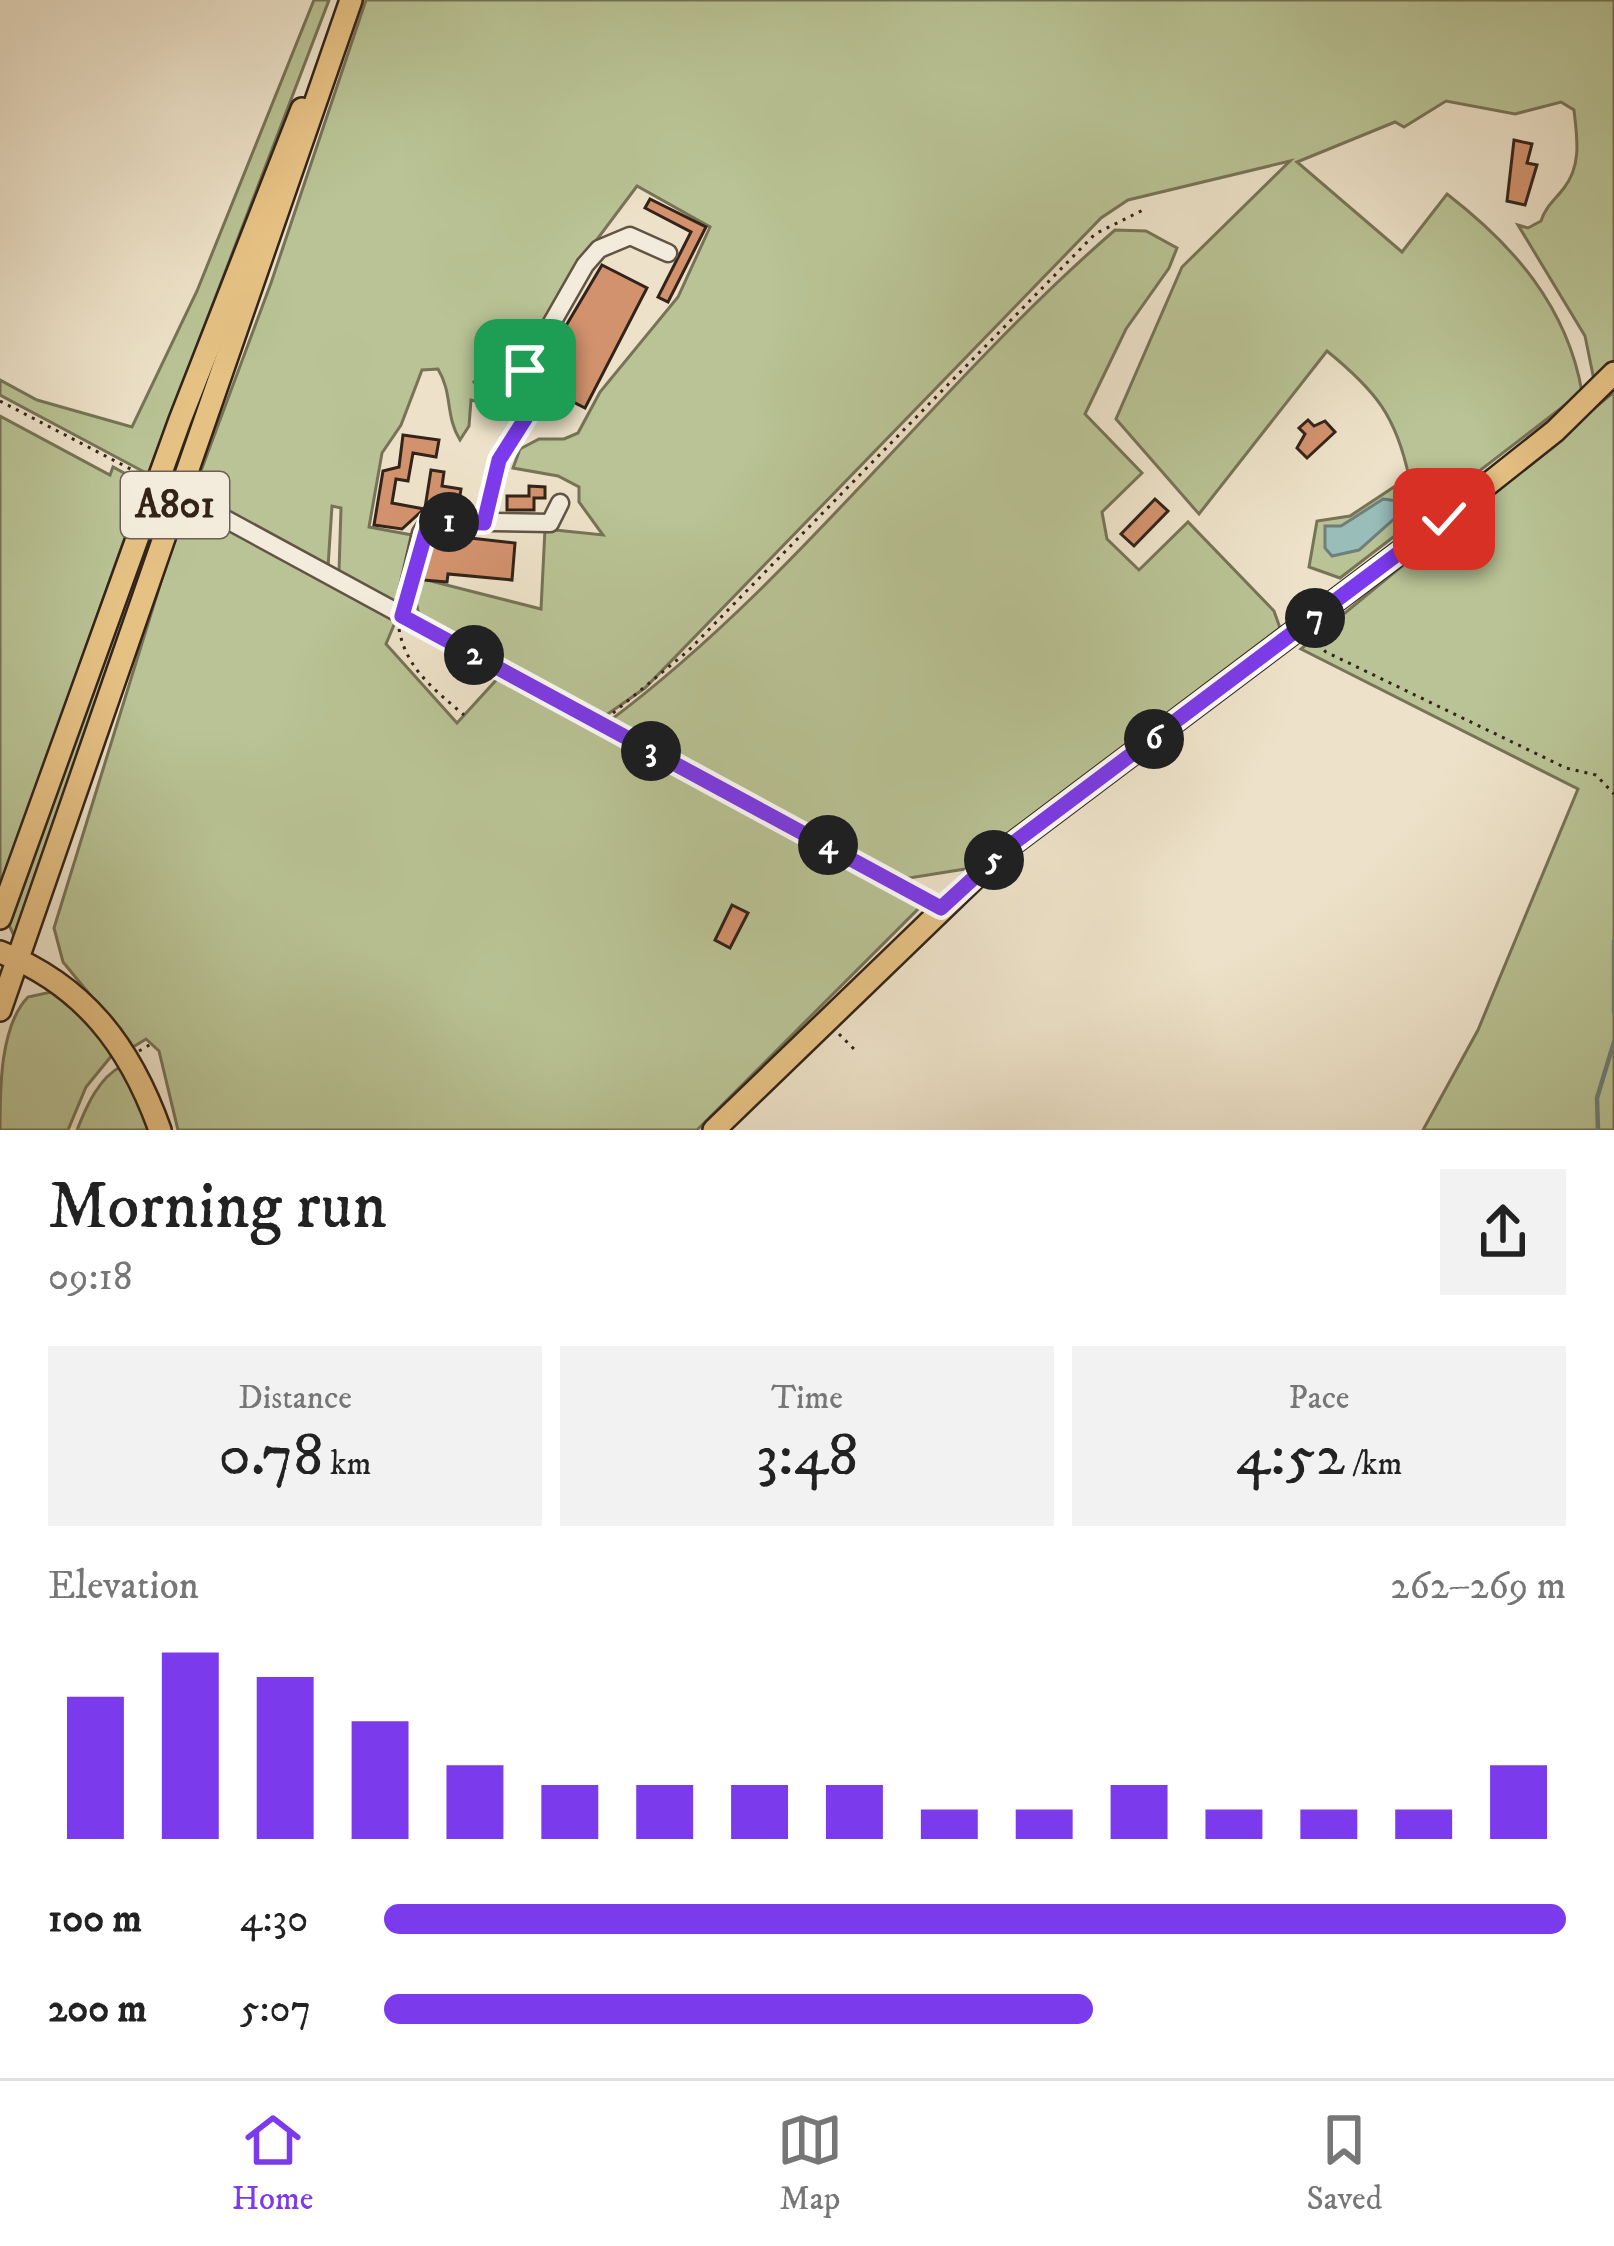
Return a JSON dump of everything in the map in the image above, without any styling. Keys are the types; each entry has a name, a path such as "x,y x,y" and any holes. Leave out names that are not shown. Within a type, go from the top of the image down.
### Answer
{"main road":[{"name":"A801","path":"0,918 220,314 350,0"},
{"name":"A801","path":"0,1010 9,955 350,0"},
{"path":"714,1130 1003,851 1555,431 1614,373"},
{"path":"9,955 43,969 78,995 115,1034 160,1130"}],"lane":[{"path":"484,523 499,460 530,411 525,370 585,265 599,249 630,236 668,253"},
{"path":"196,502 941,908"},
{"path":"402,616 429,521 550,524 560,503"}],"path":[{"path":"602,725 688,651 1095,234 1145,209"},
{"path":"0,401 142,475"},
{"path":"402,616 402,649 420,677 464,716"},
{"path":"1302,628 1327,652 1566,768 1596,775 1614,794"},
{"path":"828,1019 855,1050"}],"green space":[{"path":"314,0 329,0 148,474 0,395 0,380 37,400 132,427 197,291"},
{"path":"366,0 1614,0 1614,363 1594,380 1585,336 1518,225 1528,228 1541,221 1570,179 1577,151 1574,110 1561,102 1515,114 1446,101 1404,127 1395,122 1297,162 1402,252 1447,194 1494,234 1534,280 1564,332 1582,392 1340,578 1309,567 1317,521 1350,516 1409,477 1398,437 1382,406 1327,351 1199,514 1116,419 1182,267 1290,161 1128,200 1101,218 645,688 602,718 420,621 416,601 423,579 541,609 545,529 603,535 579,502 579,487 558,476 513,468 520,449 539,439 564,439 578,433 600,392 678,297 710,227 637,186 592,246 543,330 505,371 487,371 474,382 493,405 471,400 469,426 460,440 438,369 422,370 401,425 382,453 369,527 412,535 400,608 339,572 341,508 332,506 328,567 192,495 271,283"},
{"path":"1115,230 1146,231 1177,248 1169,268 1126,329 1085,414 1142,473 1102,512 1107,539 1139,570 1188,522 1274,611 1280,628 965,869 903,879 608,722 742,607 987,352"},
{"path":"1614,392 1614,1130 1423,1130 1478,1030 1578,789 1301,649"},
{"path":"193,409 198,412 15,938 9,925"},
{"path":"0,416 110,475 113,467 144,484 0,889"},
{"path":"185,504 396,620 386,644 457,723 499,677 921,906 697,1130 178,1130 159,1051 146,1039 133,1047 63,962 54,928"},
{"path":"51,992 64,997 113,1054 86,1087 68,1130 0,1130 4,1059 12,1024 28,997"},
{"path":"122,1066 150,1130 77,1130 100,1085"}],"water":[{"path":"1383,499 1405,502 1404,510 1359,550 1332,556 1325,548 1325,526 1341,526"}],"building":[{"path":"1514,140 1532,144 1527,163 1537,165 1525,205 1507,201"},
{"path":"650,199 706,227 668,302 658,297 691,232 645,208"},
{"path":"602,265 647,288 585,408 540,385 538,373"},
{"path":"1308,420 1314,426 1325,421 1335,432 1307,458 1297,448 1305,434 1299,428"},
{"path":"403,435 439,440 436,457 413,453 408,481 396,479 392,503 424,509 402,529 374,525 383,471 399,467"},
{"path":"431,470 444,472 442,486 461,489 458,508 425,508"},
{"path":"529,486 545,487 545,498 534,498 534,510 507,510 507,496 529,496"},
{"path":"1155,499 1168,511 1134,546 1121,534"},
{"path":"435,534 515,543 512,580 448,574 447,582 423,580"},
{"path":"732,905 748,913 730,948 715,940"}],"waterway":[{"path":"1614,941 1614,1012"},
{"path":"1598,1130 1597,1098 1614,1042"}],"route":[{"path":"525,370 530,411 499,460 484,523 429,521 421,533 416,575 402,616 941,908 1003,851 1444,519"}]}
